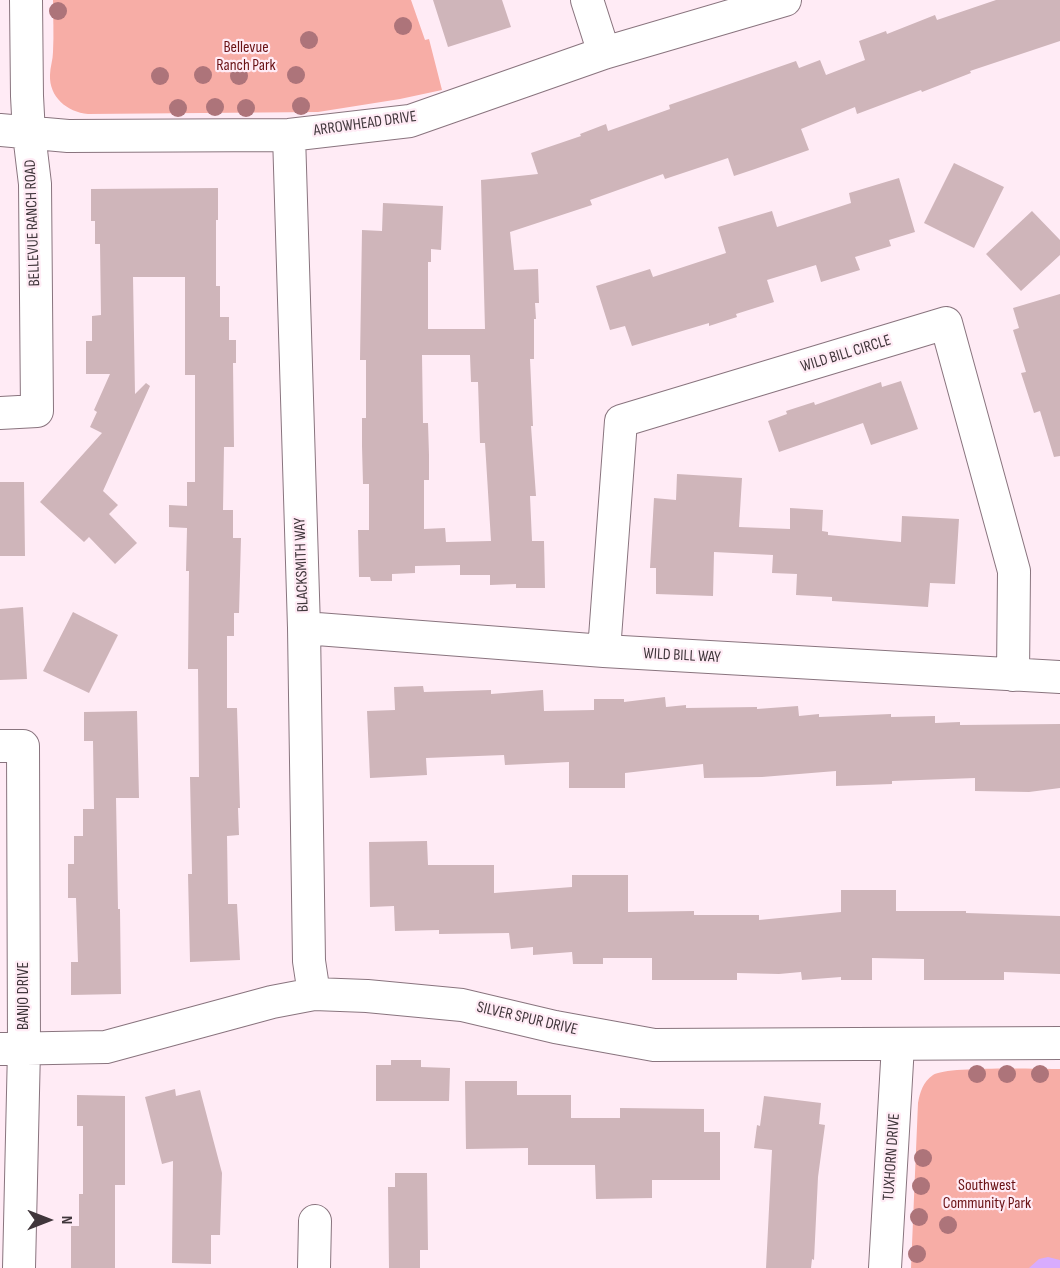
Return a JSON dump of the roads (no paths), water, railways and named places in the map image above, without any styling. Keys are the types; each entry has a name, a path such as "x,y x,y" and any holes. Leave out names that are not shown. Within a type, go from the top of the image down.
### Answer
{"street":[{"name":"BELLEVUE RANCH ROAD","path":"0,413 37,411 35,184 14,132 26,0"},
{"path":"586,0 604,53"},
{"name":"ARROWHEAD DRIVE","path":"14,132 68,136 289,135 410,121 604,53 785,0"},
{"name":"BLACKSMITH WAY","path":"289,135 304,628 309,961 314,994"},
{"name":"WILD BILL CIRCLE","path":"604,651 621,422 946,323 1014,571 1013,675"},
{"name":"WILD BILL WAY","path":"304,628 604,651 1060,677"},
{"name":"BANJO DRIVE","path":"0,746 22,746 12,1049 19,1268"},
{"name":"SILVER SPUR DRIVE","path":"12,1049 106,1047 272,1002 314,994 367,996 462,1005 555,1027 654,1045 1060,1043"},
{"name":"TUXHORN DRIVE","path":"885,1268 898,1045"},
{"path":"314,1268 315,1221"}],"park label":[{"name":"Bellevue Ranch Park","path":"246,57"},
{"name":"Southwest Community Park","path":"987,1195"}]}
